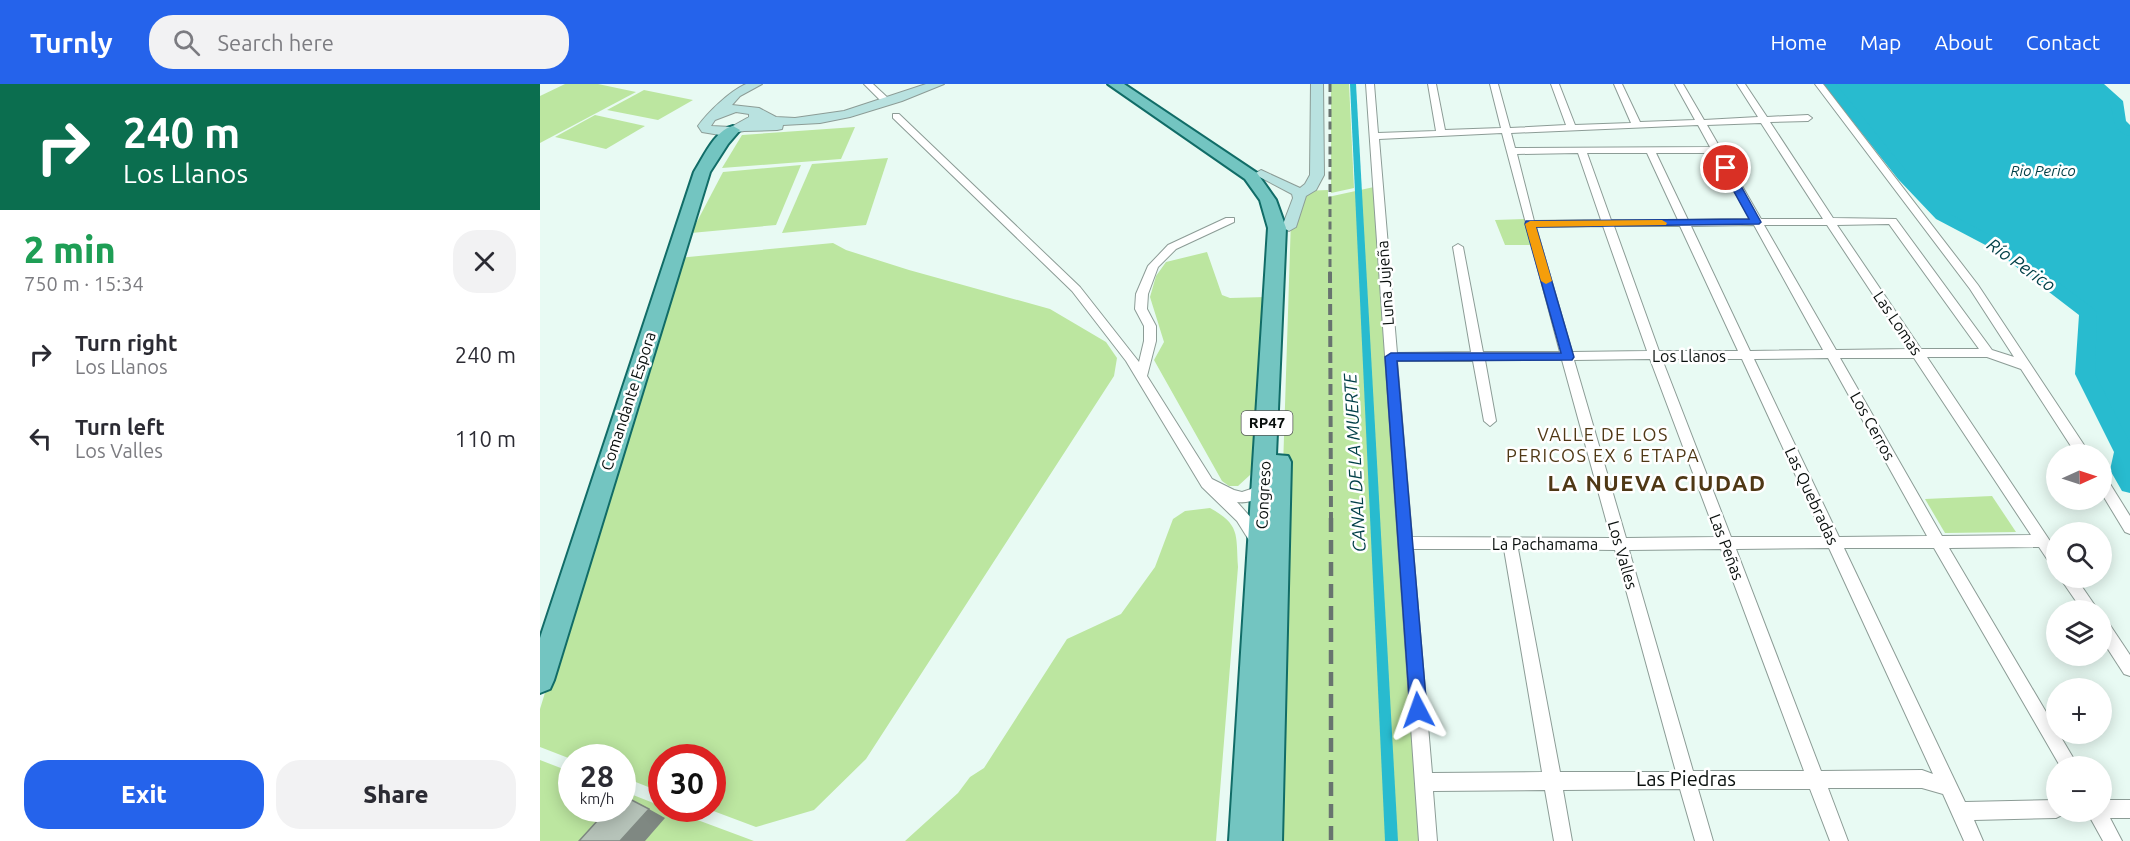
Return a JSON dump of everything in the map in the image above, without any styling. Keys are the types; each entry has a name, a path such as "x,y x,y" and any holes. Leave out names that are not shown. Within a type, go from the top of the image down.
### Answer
{"main road":[{"name":"Congreso","path":"1115,84 1250,175 1266,197 1274,214 1277,228 1245,841"},
{"name":"Congreso","path":"1127,84 1261,174 1279,198 1289,227 1266,841"},
{"name":"Comandante Espora","path":"540,632 670,240 690,173 727,125"},
{"name":"Comandante Espora","path":"540,680 698,183 727,125"}],"street":[{"name":"Comandante Espora","path":"727,125 733,98 742,89 756,84"},
{"path":"868,84 886,101"},
{"path":"733,98 743,108 755,111 767,120 804,122 835,117 938,84"},
{"path":"1289,227 1299,194 1311,187 1317,175 1317,84"},
{"name":"Luna Jujeña","path":"1370,84 1428,841"},
{"path":"1432,84 1441,132"},
{"name":"Los Valles","path":"1494,84 1530,224 1704,841"},
{"path":"1555,84 1571,127"},
{"path":"1618,84 1637,125"},
{"name":"Los Cerros","path":"1679,84 1937,540 2064,756"},
{"name":"Las Lomas","path":"1741,84 1830,222 2046,546"},
{"path":"1819,84 1974,287 2077,444"},
{"path":"727,125 822,123 886,101"},
{"path":"727,125 743,108"},
{"path":"727,125 751,123 757,114"},
{"path":"896,116 1076,289 1141,376 1207,483 1253,529 1260,552"},
{"path":"1374,135 1808,118"},
{"name":"Las Peñas","path":"1581,150 1655,356 1839,841"},
{"name":"Las Quebradas","path":"1650,150 1744,355 1974,841"},
{"path":"1512,151 1716,150"},
{"path":"1261,174 1291,187 1299,194"},
{"path":"1141,376 1150,341 1150,326 1142,309 1142,294 1154,266 1172,247 1230,220"},
{"path":"1530,224 1892,221 1988,352 2026,366"},
{"path":"1458,247 1490,421"},
{"name":"Los Llanos","path":"1391,357 1988,352"},
{"path":"1207,483 1235,497 1245,498 1255,495 1264,484"},
{"path":"2112,499 2130,528"},
{"name":"La Pachamama","path":"1406,543 2043,541"},
{"path":"1510,543 1563,841"},
{"path":"2112,642 2130,669"},
{"name":"Las Piedras","path":"1423,782 1922,779 1948,787"},
{"path":"1960,811 2046,809"},
{"path":"2112,809 2130,809"},
{"path":"2102,822 2113,841"}],"green space":[{"path":"565,84 598,84 636,92 540,143 540,96"},
{"path":"1331,84 1349,84 1354,188 1331,193"},
{"path":"644,90 693,100 658,120 607,110"},
{"path":"595,115 645,126 606,149 555,137"},
{"path":"855,127 841,159 722,168 742,135"},
{"path":"888,158 866,225 782,233 812,164"},
{"path":"801,165 776,225 691,233 723,172"},
{"path":"1374,187 1419,841 1271,841 1291,219 1301,191 1328,190 1328,197"},
{"path":"1524,219 1531,245 1505,245 1495,220"},
{"path":"833,243 846,250 909,270 1050,309 1106,342 1117,358 1114,376 866,759 814,810 756,827 726,816 726,744 648,744 648,787 636,782 636,744 558,744 558,754 540,747 540,709 678,258"},
{"path":"1207,252 1222,295 1230,298 1266,297 1253,465 1250,475 1238,486 1229,486 1222,481 1154,360 1164,342 1150,297 1156,276 1166,262"},
{"path":"1992,496 2016,532 1945,533 1925,499"},
{"path":"1210,508 1227,520 1235,531 1238,567 1216,841 905,841 958,793 970,777 984,768 1067,639 1121,614 1155,567 1173,519 1185,511"},
{"path":"540,760 558,767 558,822 636,822 636,796 648,801 648,822 703,822 754,841 540,841"}],"water":[{"path":"1350,84 1356,84 1398,841 1385,841"},
{"name":"Rio Perico","path":"1829,84 2096,84 2116,101 2119,122 2130,132 2130,485 2121,470 2124,452 2085,374 2088,313 1999,246 1942,216 1903,176"}],"building":[{"path":"636,802 648,808 620,841 579,841 596,822 636,822"}],"waterway":[{"name":"Río Perico","path":"1829,84 1903,176 1942,216 1999,246 2088,313 2085,374 2124,452 2121,470 2130,485"},
{"name":"Río Perico","path":"2096,84 2116,101 2119,122 2130,132"}],"railway":[{"path":"1330,84 1330,272"},
{"path":"1330,272 1331,520"},
{"path":"1331,520 1331,841"}],"slow traffic":[{"path":"1546,281 1530,224 1662,223"}],"district":[{"name":"VALLE DE LOS PERICOS EX 6 ETAPA","path":"1603,445"},
{"name":"LA NUEVA CIUDAD","path":"1657,483"}],"route":[{"path":"1418,710 1391,357 1568,357 1530,224 1756,222 1726,168"}],"water label":[{"name":"CANAL DE LA MUERTE","path":"1355,463"}]}
